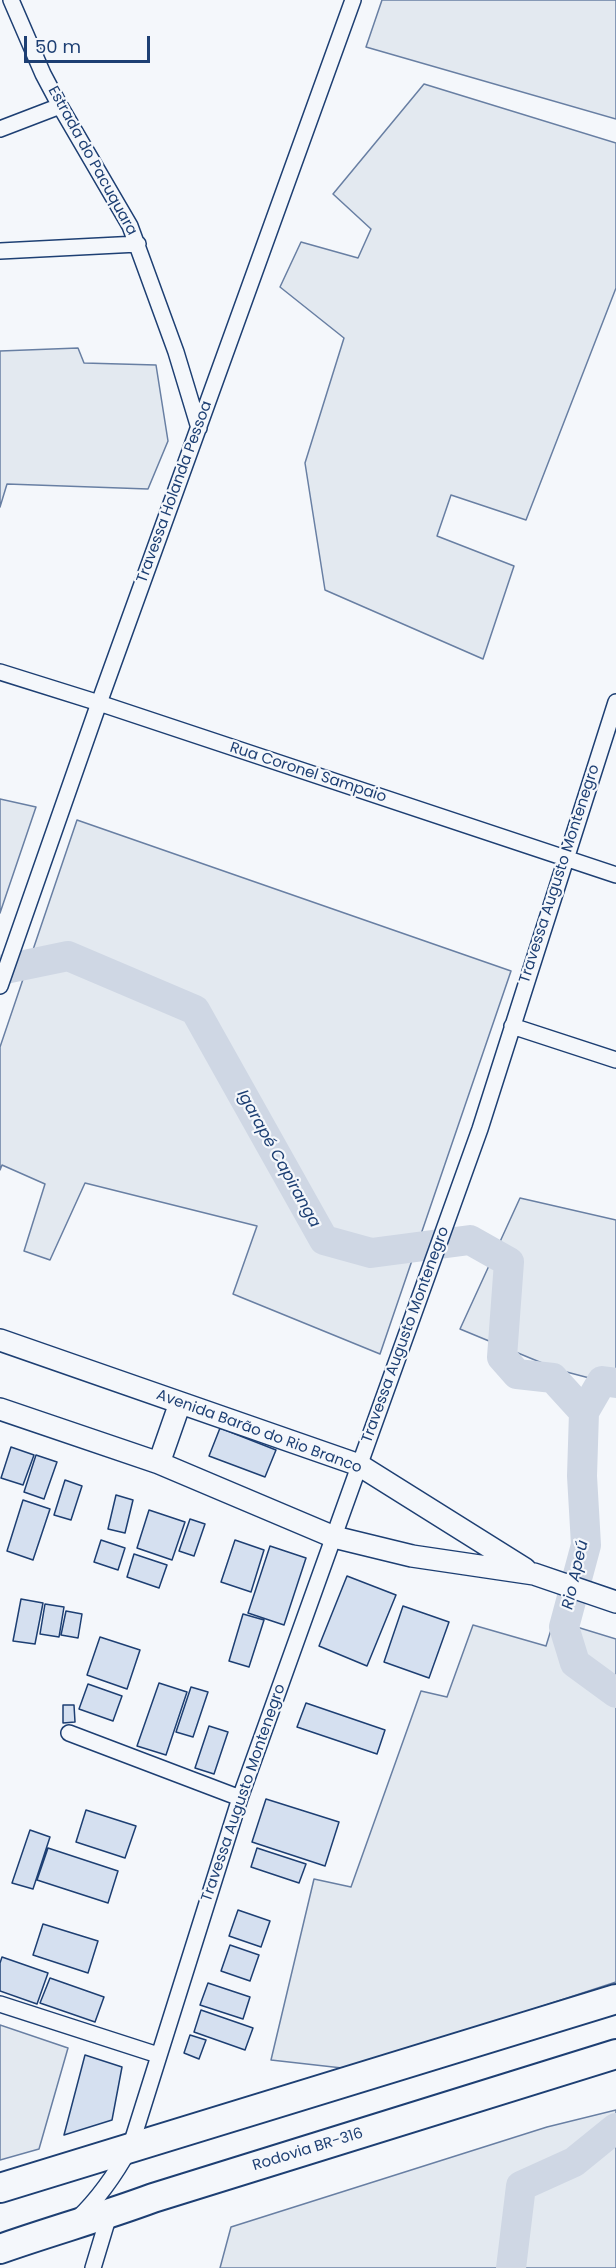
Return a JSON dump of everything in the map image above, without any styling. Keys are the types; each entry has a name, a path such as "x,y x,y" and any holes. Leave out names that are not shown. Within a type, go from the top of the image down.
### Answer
{"highway":[{"path":"0,2188 616,1999"},
{"name":"Rodovia BR-316","path":"0,2248 616,2054"}],"main road":[{"name":"Avenida Barão do Rio Branco","path":"0,1340 359,1465 543,1578"},
{"path":"159,1464 180,1403"},
{"name":"Avenida Barão do Rio Branco","path":"0,1409 159,1464 334,1537 412,1556 543,1578 616,1602"}],"street":[{"name":"Estrada do Pacuquara","path":"10,0 43,74 138,244 176,352 198,428"},
{"name":"Travessa Holanda Pessoa","path":"0,986 99,703 353,0"},
{"path":"0,129 60,106"},
{"path":"0,251 138,244"},
{"name":"Rua Coronel Sampaio","path":"0,672 616,875"},
{"name":"Travessa Augusto Montenegro","path":"71,2224 94,2202 115,2176 130,2148 240,1798 480,1129 564,858 616,702"},
{"path":"512,1026 616,1060"},
{"path":"69,1733 240,1798"},
{"path":"0,2004 158,2055"},
{"path":"93,2268 109,2215"}],"shaded area":[{"path":"382,0 616,0 616,119 366,47"},
{"path":"424,84 616,143 616,288 526,520 451,495 437,536 514,566 483,659 325,590 305,463 344,338 280,287 301,242 358,258 371,229 333,194"},
{"path":"78,348 84,363 156,365 168,441 148,489 7,484 0,507 0,351"},
{"path":"0,799 36,807 0,913"},
{"path":"77,820 511,971 380,1354 233,1294 257,1226 85,1183 50,1260 24,1251 45,1184 2,1165 0,1170 0,1047"},
{"path":"520,1198 616,1220 616,1385 559,1370 460,1329"},
{"path":"554,1620 616,1639 616,1982 351,2069 271,2060 314,1879 351,1887 421,1691 447,1697 473,1625 546,1646"},
{"path":"0,2025 68,2048 39,2149 0,2160"},
{"path":"616,2110 616,2268 220,2268 231,2227 547,2127"}],"building":[{"path":"220,1428 276,1450 265,1477 209,1456"},
{"path":"11,1447 34,1455 23,1485 1,1478"},
{"path":"36,1455 57,1462 44,1499 24,1492"},
{"path":"65,1480 82,1486 71,1520 54,1515"},
{"path":"116,1495 133,1500 125,1533 108,1529"},
{"path":"23,1500 50,1509 33,1560 7,1551"},
{"path":"149,1510 185,1522 172,1560 137,1548"},
{"path":"190,1519 205,1524 194,1556 179,1551"},
{"path":"101,1540 125,1548 118,1570 94,1562"},
{"path":"235,1540 264,1550 251,1592 221,1582"},
{"path":"270,1546 306,1558 284,1625 248,1613"},
{"path":"134,1554 167,1565 159,1588 127,1577"},
{"path":"347,1576 396,1595 367,1666 319,1646"},
{"path":"21,1599 43,1603 35,1644 13,1641"},
{"path":"45,1604 64,1607 59,1637 40,1634"},
{"path":"403,1606 449,1622 429,1678 384,1662"},
{"path":"66,1611 82,1614 78,1638 61,1635"},
{"path":"243,1614 264,1620 249,1667 229,1661"},
{"path":"100,1637 140,1650 127,1689 87,1675"},
{"path":"159,1683 187,1692 166,1755 137,1746"},
{"path":"88,1684 122,1696 113,1721 79,1709"},
{"path":"191,1687 208,1692 193,1737 176,1732"},
{"path":"306,1703 385,1730 377,1754 297,1727"},
{"path":"63,1705 74,1705 75,1722 63,1723"},
{"path":"209,1726 228,1732 214,1774 195,1768"},
{"path":"266,1799 339,1822 325,1866 252,1842"},
{"path":"86,1810 136,1826 125,1858 76,1842"},
{"path":"30,1830 50,1837 33,1889 12,1883"},
{"path":"48,1848 118,1871 108,1903 37,1880"},
{"path":"257,1848 306,1864 299,1883 251,1867"},
{"path":"238,1910 270,1921 261,1947 229,1936"},
{"path":"43,1924 98,1941 88,1973 33,1955"},
{"path":"230,1945 259,1955 250,1981 221,1971"},
{"path":"2,1957 48,1973 37,2004 0,1991"},
{"path":"50,1978 104,1997 95,2022 40,2003"},
{"path":"208,1983 250,1997 243,2019 200,2005"},
{"path":"201,2010 253,2028 245,2050 194,2032"},
{"path":"190,2035 206,2040 199,2059 184,2053"},
{"path":"85,2055 122,2067 112,2120 64,2135"}],"waterway":[{"name":"Igarapé Capiranga","path":"0,970 68,956 195,1010 324,1240 371,1253 470,1240 509,1262 502,1357 517,1374 553,1378 584,1412"},
{"name":"Rio Apeú","path":"616,1383 602,1381 584,1412 582,1476 586,1545 564,1627 575,1663 616,1693"},
{"name":"Rio Apeú","path":"511,2268 521,2186 574,2162 616,2128"}]}
